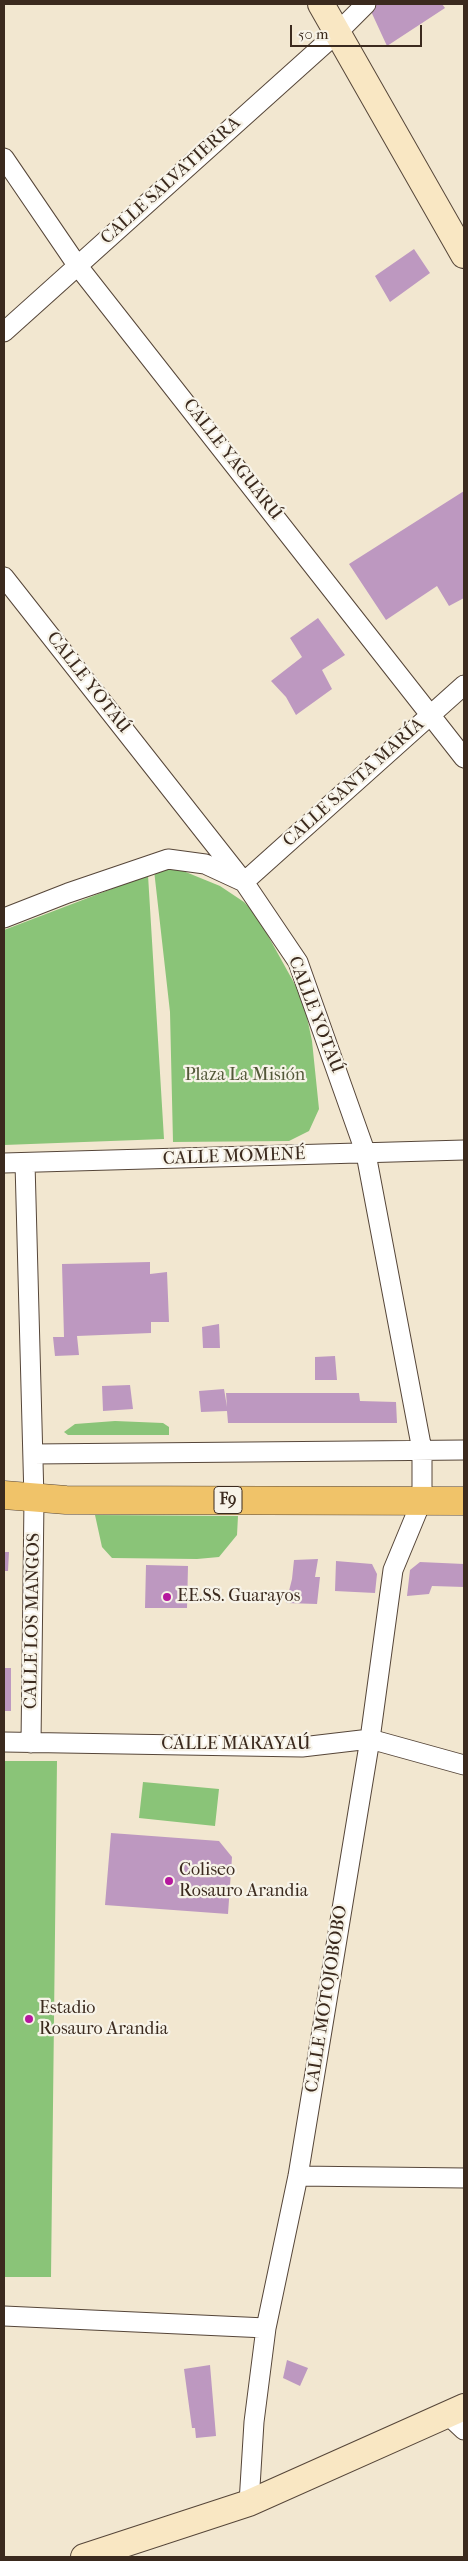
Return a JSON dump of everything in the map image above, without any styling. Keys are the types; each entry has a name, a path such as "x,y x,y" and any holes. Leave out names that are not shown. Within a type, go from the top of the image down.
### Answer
{"highway":[{"name":"F9","path":"4,1495 34,1499 464,1501"}],"main road":[{"path":"321,4 464,255"},
{"path":"84,2557 249,2503 459,2418"}],"street":[{"name":"CALLE SALVATIERRA","path":"4,332 338,32 366,4"},
{"name":"CALLE YAGUARÚ","path":"4,158 78,265 432,714 464,758"},
{"name":"CALLE YOTAÚ","path":"4,577 244,882 298,962 366,1154 422,1450 422,1500"},
{"name":"CALLE SANTA MARÍA","path":"244,882 464,685"},
{"path":"4,918 68,893 168,859 205,864 244,882"},
{"name":"CALLE MOMENÉ","path":"4,1163 464,1150"},
{"name":"CALLE LOS MANGOS","path":"26,1163 34,1499 31,1743"},
{"path":"33,1454 464,1450"},
{"name":"CALLE MOTOJOBOBO","path":"249,2503 254,2422 266,2328 298,2176 370,1739 393,1570 422,1500"},
{"name":"CALLE MARAYAÚ","path":"4,1742 302,1747 370,1739 464,1765"},
{"path":"298,2176 464,2178"},
{"path":"4,2316 266,2328"}],"green space":[{"name":"Plaza La Misión","path":"171,866 220,886 244,902 256,914 298,990 305,1008 312,1041 319,1109 309,1131 289,1141 173,1142 170,1012 154,870"},
{"path":"148,875 164,1139 4,1145 4,930"},
{"path":"115,1421 163,1423 169,1427 169,1435 68,1435 64,1432 75,1424"},
{"path":"95,1515 238,1516 237,1535 219,1557 197,1559 112,1558 102,1547"},
{"name":"Estadio Rosauro Arandia","path":"4,1761 57,1761 51,2277 4,2277"},
{"path":"143,1782 219,1789 215,1826 139,1818"}],"building":[{"path":"373,4 442,4 445,8 387,46 369,7"},
{"path":"414,249 430,273 390,302 375,276"},
{"path":"464,491 464,598 449,606 437,586 386,620 349,564"},
{"path":"318,618 345,655 322,670 332,689 296,715 286,697 271,681 302,657 290,638"},
{"path":"150,1262 150,1274 167,1272 169,1322 151,1322 151,1333 77,1336 79,1355 55,1356 53,1337 64,1337 62,1264"},
{"path":"219,1324 220,1348 203,1348 202,1327"},
{"path":"335,1356 337,1380 315,1380 315,1357"},
{"path":"130,1385 133,1409 103,1411 102,1386"},
{"path":"224,1389 227,1407 226,1393 359,1393 360,1401 396,1402 397,1423 228,1423 227,1411 201,1412 199,1391"},
{"path":"4,1552 9,1552 8,1571 4,1571"},
{"path":"318,1559 315,1577 320,1577 317,1604 286,1603 292,1579 294,1560"},
{"path":"336,1561 372,1564 377,1574 375,1593 335,1591"},
{"path":"420,1562 464,1564 464,1587 432,1586 429,1594 407,1596 410,1570"},
{"path":"146,1565 188,1566 187,1608 145,1608"},
{"path":"4,1668 11,1668 11,1711 4,1711"},
{"name":"Coliseo Rosauro Arandia","path":"111,1833 219,1841 232,1857 228,1914 105,1905"},
{"path":"287,2360 308,2368 300,2386 283,2378"},
{"path":"210,2365 216,2436 196,2438 195,2428 192,2428 184,2369"}],"place":[{"name":"EE.SS. Guarayos","path":"167,1597"},
{"name":"Coliseo Rosauro Arandia","path":"169,1881"},
{"name":"Estadio Rosauro Arandia","path":"29,2019"}]}
